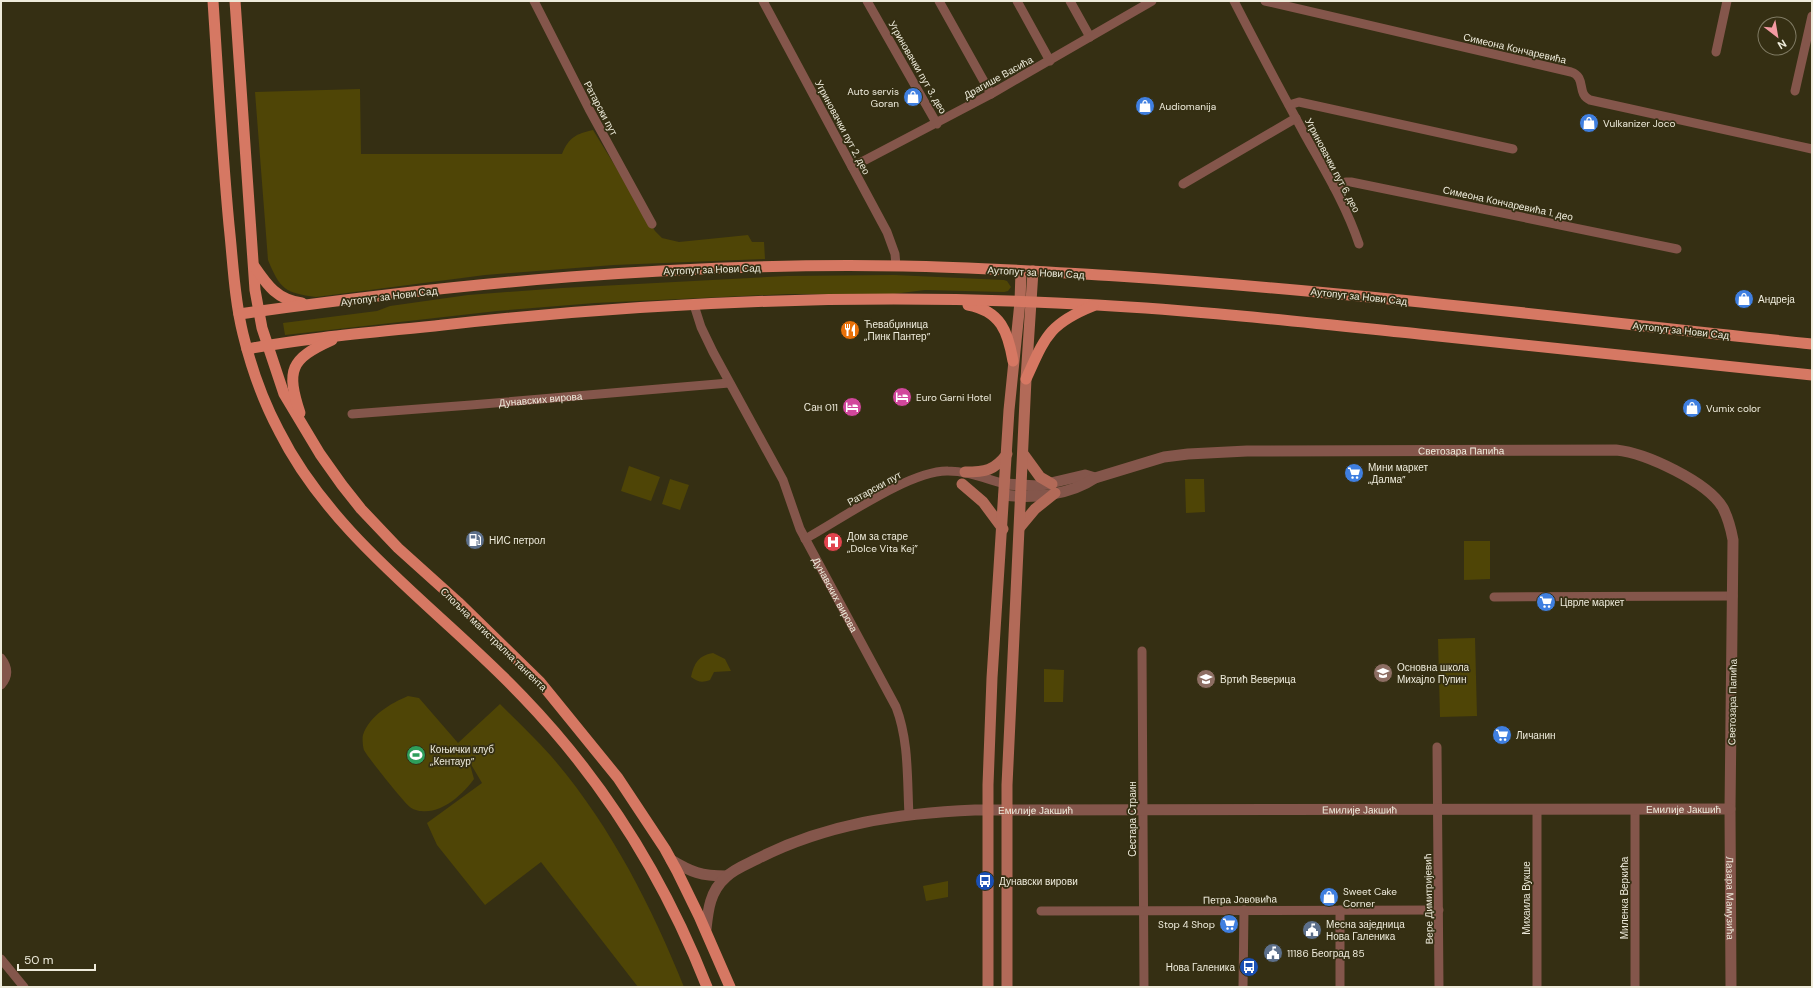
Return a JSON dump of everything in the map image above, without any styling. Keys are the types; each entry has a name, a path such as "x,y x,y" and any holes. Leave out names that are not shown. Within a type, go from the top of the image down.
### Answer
{"main road":[{"path":"213,1 226,198 239,314 247,349 267,345 342,336 559,314 694,304 836,301 1020,302 1096,305 1217,313 1812,375"},
{"path":"236,1 253,264 258,311 267,345"},
{"path":"253,264 275,294 290,301 313,304"},
{"name":"Аутопут за Нови Сад","path":"239,314 497,283 650,271 771,267 896,266 1033,271 1189,281 1295,290 1812,344"},
{"path":"988,987 988,810 992,678 1013,361 1020,302 1021,271"},
{"path":"1007,987 1007,810 1024,454 1026,379 1033,271"},
{"path":"948,301 975,306 998,319 1007,335 1013,361"},
{"path":"1026,379 1042,344 1054,327 1070,316 1096,305"},
{"path":"307,434 293,391 292,383 294,369 297,363 307,353 342,336"},
{"name":"Спољна магистрална тангента","path":"267,345 284,394 307,434 338,480 361,509 398,548 458,602 540,682 618,778 671,860 706,929 730,987"},
{"name":"Спољна магистрална тангента","path":"247,349 278,430 290,452 323,500 388,569 522,696 563,741 600,789 645,859 696,958 707,987"},
{"path":"965,472 983,472 992,469 1001,462 1007,454"},
{"path":"1020,527 1053,488 1040,477 1024,454"},
{"path":"962,484 986,505 1003,530"}],"street":[{"name":"Ратарски пут","path":"534,1 589,109 652,224"},
{"name":"Угриновачки пут 2. део","path":"763,1 891,241 896,266"},
{"name":"Угриновачки пут 3. део","path":"867,1 937,124"},
{"path":"939,1 991,94"},
{"path":"1017,1 1050,61"},
{"path":"1070,1 1090,37"},
{"name":"Драгише Васића","path":"852,167 937,124 1050,61 1152,1"},
{"name":"Угриновачки пут 6. део","path":"1234,1 1334,188 1352,224 1359,244"},
{"name":"Симеона Кончаревића","path":"1264,1 1571,72 1579,76 1582,94 1590,100 1812,149"},
{"path":"1716,52 1727,1"},
{"path":"1795,90 1812,16"},
{"path":"1289,104 1299,102 1513,149"},
{"name":"Угриновачки пут 6. део","path":"1183,184 1296,118"},
{"name":"Симеона Кончаревића 1. део","path":"1334,188 1346,182 1350,182 1677,248"},
{"name":"Дунавских вирова","path":"694,304 701,327 729,383 783,480 795,517 805,539 890,695 900,718 906,745 909,814"},
{"name":"Дунавских вирова","path":"352,414 472,406 729,383"},
{"name":"Светозара Папића","path":"1004,495 1021,498 1053,488 1085,475 1095,478 1164,457 1247,451 1625,451 1661,464 1700,484 1718,501 1728,520 1733,540 1730,809"},
{"name":"Ратарски пут","path":"805,539 895,487 942,471 965,472 1005,484"},
{"name":"Светозара Папића","path":"1005,484 1053,488"},
{"path":"1494,597 1733,596"},
{"name":"Сестара Страин","path":"1142,651 1144,987"},
{"path":"1,658 6,664 8,672 1,685"},
{"name":"Вере Димитријевић","path":"1437,747 1440,987"},
{"name":"Емилије Јакшић","path":"988,810 1730,809"},
{"name":"Лазара Мамузића","path":"1730,809 1731,987"},
{"path":"706,929 710,901 715,890 726,876 767,854 819,834 853,824 909,814 988,810"},
{"name":"Михаила Вукше","path":"1537,810 1537,987"},
{"name":"Миленка Веркића","path":"1635,810 1635,987"},
{"path":"671,860 697,874 726,876"},
{"path":"1243,987 1244,910"},
{"path":"1340,910 1340,987"},
{"name":"Петра Јововића","path":"1041,911 1439,910"},
{"path":"1,959 24,987"}],"shaded area":[{"path":"360,89 361,154 562,154 570,140 582,133 593,130 655,231 662,238 679,242 748,235 752,242 764,242 765,259 614,265 485,275 316,297 297,294 285,288 280,283 268,260 255,92"},
{"path":"894,275 1004,280 1007,281 1011,287 1008,291 1004,292 925,290 893,294 788,294 595,303 497,311 285,335 283,323 377,311 390,306 468,295 562,288 787,276"},
{"path":"629,466 660,477 651,501 621,491"},
{"path":"670,479 689,485 680,510 662,504"},
{"path":"1185,479 1204,479 1205,512 1186,513"},
{"path":"1464,541 1490,541 1490,579 1464,580"},
{"path":"1475,638 1477,716 1440,717 1438,639"},
{"path":"713,653 725,659 731,671 714,672 710,680 705,682 698,681 691,677 698,660 708,654"},
{"path":"1044,669 1064,670 1063,702 1044,702"},
{"path":"408,696 419,698 458,743 500,704 539,743 572,782 610,837 643,896 684,987 638,987 541,862 485,905 437,845 427,823 482,783 469,761 474,779 464,791 444,806 429,811 420,811 415,810 407,804 371,761 364,750 363,735 370,722 388,706"},
{"path":"948,881 948,897 926,901 923,886"}],"place":[{"name":"Auto servis Goran","path":"913,97"},
{"name":"Audiomanija","path":"1145,106"},
{"name":"Vulkanizer Joco","path":"1589,123"},
{"name":"Андреја","path":"1744,299"},
{"name":"Ћевабџиница „Пинк Пантер”","path":"850,330"},
{"name":"Euro Garni Hotel","path":"902,397"},
{"name":"Сан 011","path":"852,407"},
{"name":"Vumix color","path":"1692,408"},
{"name":"Мини маркет „Далма”","path":"1354,473"},
{"name":"НИС петрол","path":"475,540"},
{"name":"Дом за старе „Dolce Vita Kej”","path":"833,542"},
{"name":"Цврле маркет","path":"1546,602"},
{"name":"Основна школа Михајло Пупин","path":"1383,673"},
{"name":"Вртић Веверица","path":"1206,679"},
{"name":"Личанин","path":"1502,735"},
{"name":"Коњички клуб „Кентаур”","path":"416,755"},
{"name":"Дунавски вирови","path":"985,881"},
{"name":"Sweet Cake Corner","path":"1329,897"},
{"name":"Stop 4 Shop","path":"1229,924"},
{"name":"Месна заједница Нова Галеника","path":"1312,930"},
{"name":"11186 Београд 85","path":"1273,953"},
{"name":"Нова Галеника","path":"1249,967"}]}
